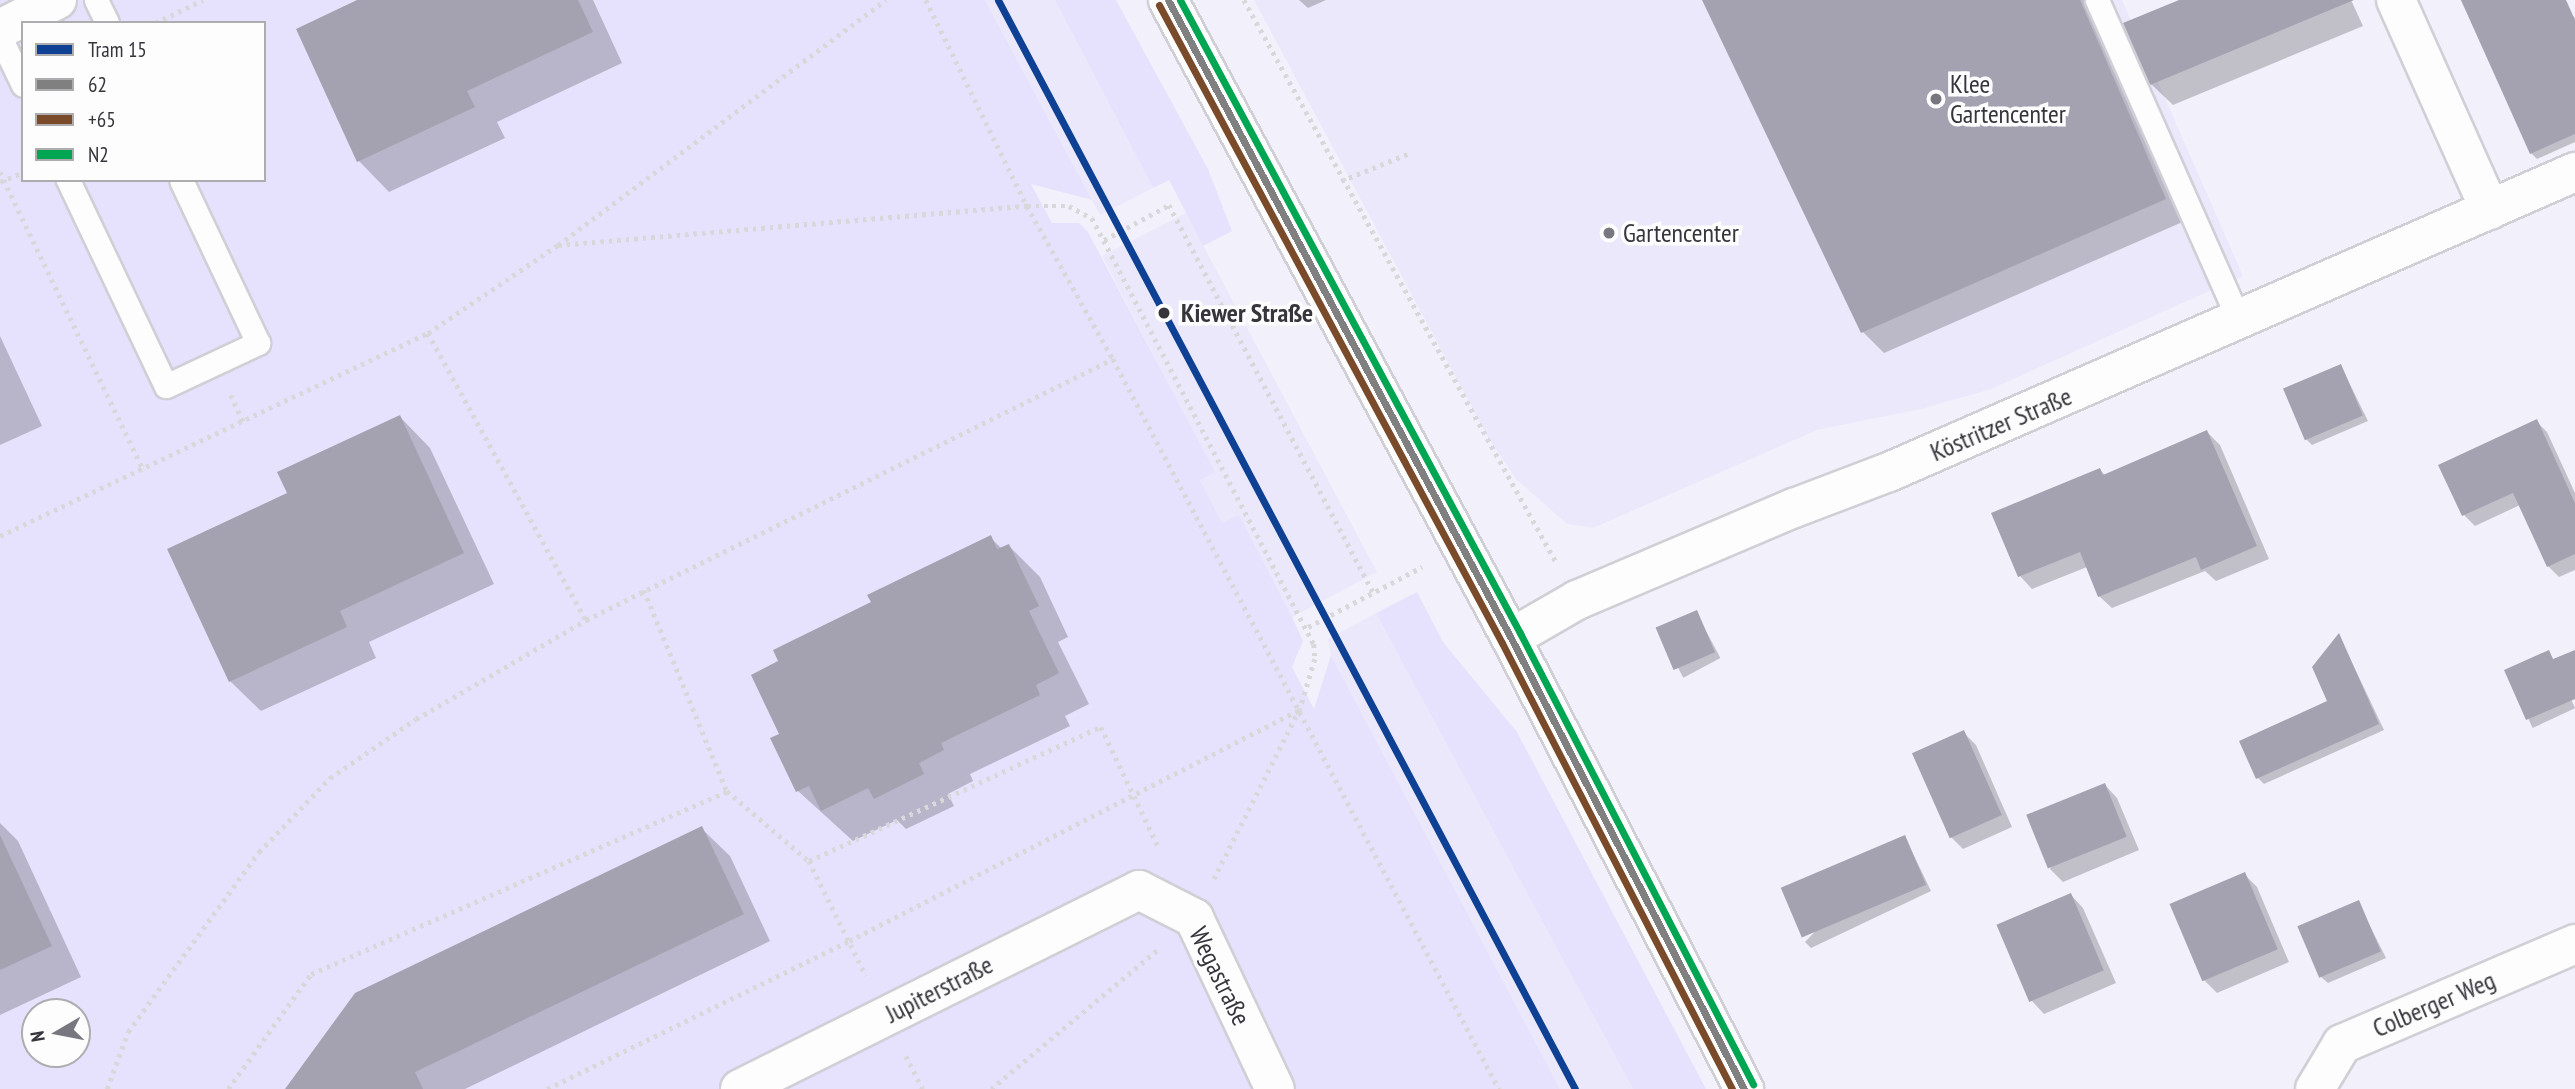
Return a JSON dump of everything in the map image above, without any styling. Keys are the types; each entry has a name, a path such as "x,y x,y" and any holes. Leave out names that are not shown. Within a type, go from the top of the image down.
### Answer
{"street":[{"path":"0,29 57,0"},
{"path":"1168,0 1511,638 1744,1089"},
{"path":"2396,0 2490,210"},
{"name":"Köstritzer Straße","path":"1511,638 1577,600 2239,321 2575,172"},
{"name":"Wegastraße","path":"1139,890 1194,918 1275,1089"},
{"name":"Jupiterstraße","path":"740,1089 1139,890"},
{"name":"Colberger Weg","path":"2315,1089 2342,1044 2575,944"}],"lane":[{"path":"96,0 106,21"},
{"path":"2097,0 2239,321"},
{"path":"0,37 21,81"},
{"path":"69,182 166,386 258,343 182,182"}],"path":[{"path":"159,21 203,0"},
{"path":"0,536 144,471 428,333 558,244 885,0"},
{"path":"926,0 1027,206 1113,359 1499,1089"},
{"path":"1244,0 1341,181 1577,600"},
{"path":"1341,181 1410,153"},
{"path":"0,172 2,181 144,471"},
{"path":"2,181 21,173"},
{"path":"1104,240 1169,205 1373,592"},
{"path":"558,244 1027,206 1069,206 1092,218 1308,627 1315,659 1300,709 1194,918 991,1089"},
{"path":"428,333 586,620"},
{"path":"107,1089 128,1032 258,852 330,778 416,719 586,620 1113,359"},
{"path":"1308,627 1460,547"},
{"path":"644,590 727,791 809,861 886,1016"},
{"path":"547,1089 849,941 1300,709"},
{"path":"809,861 1101,727 1163,857"},
{"path":"228,1089 311,974 727,791"}],"shaded area":[{"path":"0,0 985,0 1092,200 1031,184 1052,223 1079,223 1088,232 1215,472 1200,480 1222,523 1239,515 1292,617 1303,641 1292,667 1314,709 1331,655 1560,1089 0,1089"},
{"path":"985,0 1055,0 1153,188 1100,215"},
{"path":"1055,0 1116,0 1208,169 1232,231 1203,246 1169,180 1153,188"},
{"path":"1254,0 2122,0 2243,276 1991,389 1921,409 1817,430 1593,528 1567,524 1516,479 1488,437"},
{"path":"1186,213 1377,572 1292,617 1239,516 1222,523 1200,480 1214,472 1102,256"},
{"path":"1417,592 1443,642 1517,732 1706,1089 1633,1089 1376,613"},
{"path":"1376,613 1633,1089 1560,1089 1331,655 1328,639"}],"building":[{"path":"357,0 578,0 593,32 467,91 475,107 357,162 296,29"},
{"name":"Klee Gartencenter","path":"1702,0 2080,0 2166,199 1861,333"},
{"path":"2179,0 2354,0 2150,85 2123,23"},
{"path":"2461,0 2566,0 2575,20 2575,134 2530,154"},
{"path":"2341,364 2363,416 2305,440 2283,389"},
{"path":"400,415 464,553 340,611 347,627 229,682 167,549 287,493 277,472"},
{"path":"2537,419 2575,503 2575,554 2547,567 2513,493 2462,516 2438,465"},
{"path":"2207,430 2257,546 2201,570 2196,557 2098,597 2080,552 2018,577 1991,513 2100,468 2103,475"},
{"path":"991,535 997,549 1009,544 1039,606 1029,611 1059,673 1036,685 1040,695 941,743 944,750 919,763 924,774 874,799 868,788 821,811 809,786 796,792 770,738 779,734 751,675 778,661 773,650 871,602 867,595"},
{"path":"1697,610 1715,652 1674,670 1656,628"},
{"path":"2339,633 2379,724 2256,779 2239,741 2327,701 2312,667"},
{"path":"2549,650 2553,659 2575,650 2575,699 2526,720 2504,670"},
{"path":"1964,730 2002,815 1950,838 1912,753"},
{"path":"2105,783 2127,837 2048,869 2026,815"},
{"path":"702,826 744,914 415,1072 423,1089 285,1089 355,993"},
{"path":"0,835 52,946 0,970"},
{"path":"1905,835 1926,885 1802,937 1781,888"},
{"path":"2245,872 2278,949 2202,981 2170,904"},
{"path":"2071,893 2104,970 2029,1002 1996,925"},
{"path":"2359,900 2381,952 2319,978 2297,926"}],"tram line":[{"name":"15","path":"998,0 1575,1089"}],"transit line":[{"name":"62","path":"1168,0 1511,638 1744,1089"},
{"name":"N2","path":"1180,0 1520,633 1753,1084"},
{"name":"+65","path":"1159,5 1502,643 1732,1089"}],"place":[{"name":"Klee Gartencenter","path":"1936,99"},
{"name":"Gartencenter","path":"1609,233"},
{"name":"Kiewer Straße","path":"1164,313"}]}
